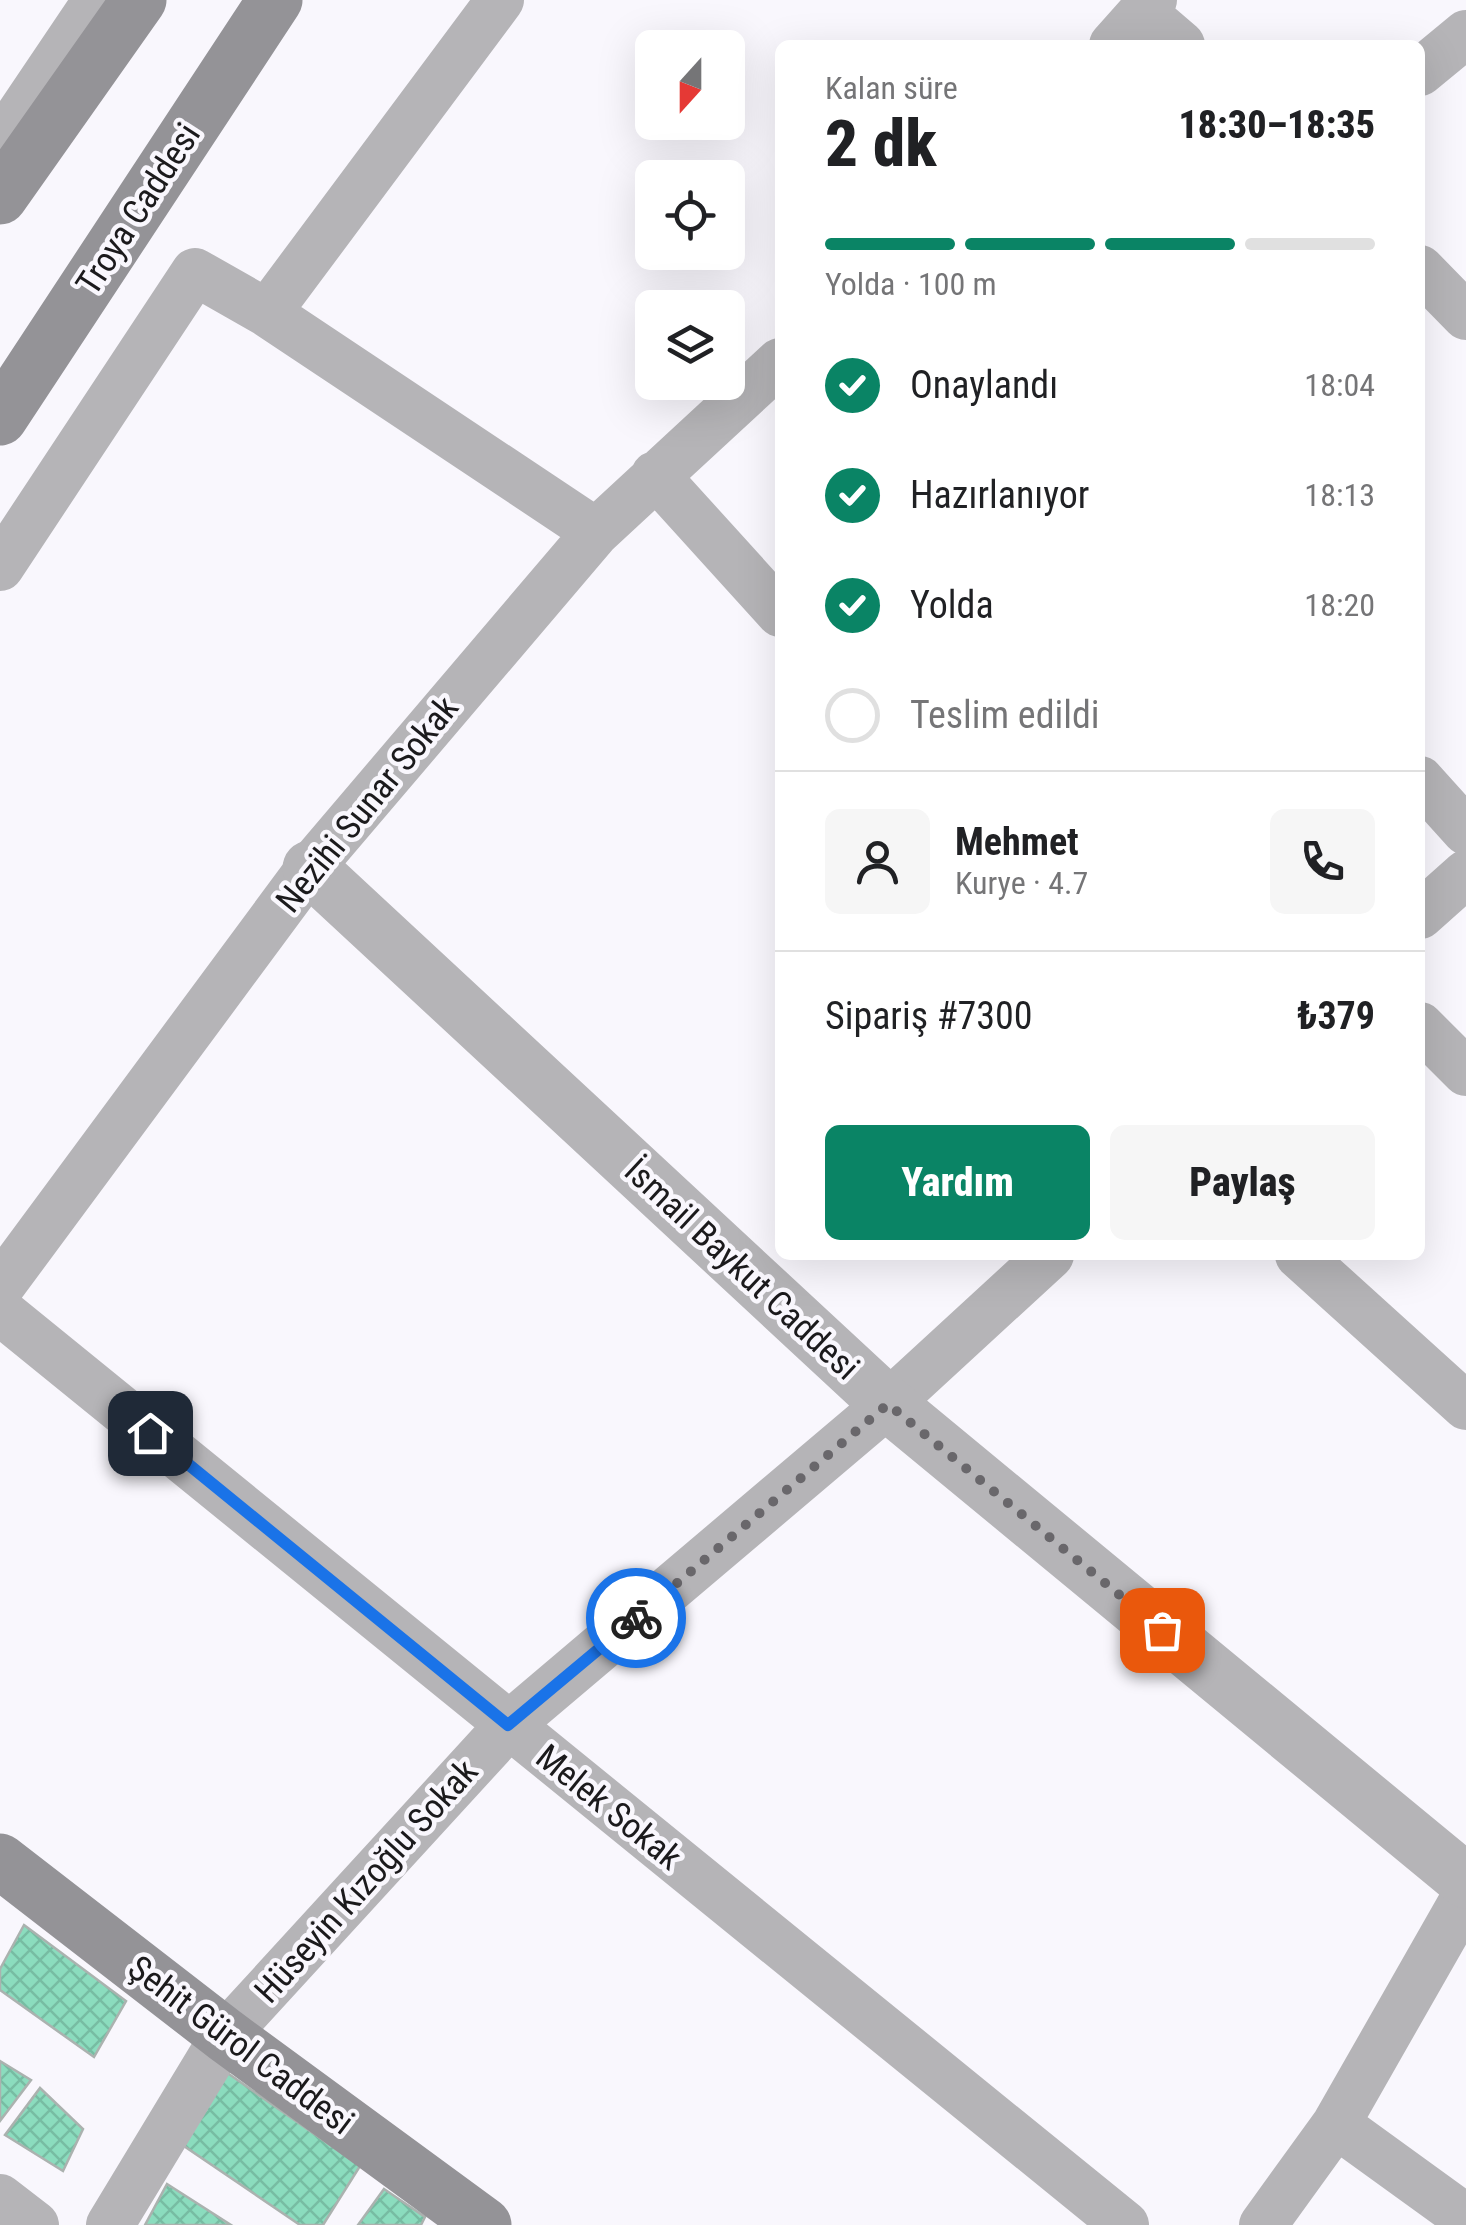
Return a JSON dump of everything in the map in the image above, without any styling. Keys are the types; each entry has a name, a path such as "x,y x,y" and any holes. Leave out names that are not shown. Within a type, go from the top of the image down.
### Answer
{"main road":[{"path":"0,197 139,0"},
{"name":"Troya Caddesi","path":"0,418 275,0"},
{"name":"Şehit Gürol Caddesi","path":"0,1860 471,2221"}],"street":[{"path":"0,144 96,0"},
{"path":"267,312 500,0"},
{"path":"1137,20 1172,40"},
{"path":"1425,68 1466,34"},
{"path":"0,567 195,272 267,312 596,532"},
{"path":"1425,274 1466,316"},
{"name":"Nezihi Sunar Sokak","path":"0,1287 310,868 596,532 775,366"},
{"path":"654,475 775,608"},
{"path":"1425,786 1466,831"},
{"name":"İsmail Baykut Caddesi","path":"310,868 888,1404 1466,1881"},
{"path":"1425,911 1466,874"},
{"path":"1425,1031 1466,1072"},
{"name":"Hüseyin Kızoğlu Sokak","path":"110,2225 225,2035 508,1725 888,1404 1045,1260"},
{"path":"1305,1260 1466,1406"},
{"name":"Melek Sokak","path":"0,1311 1126,2225"},
{"path":"1263,2225 1336,2124 1466,1896"},
{"path":"1336,2124 1466,2218"},
{"path":"0,2198 35,2225"}],"building":[{"path":"24,1925 126,2001 94,2057 0,1990 0,1969"},
{"path":"0,2061 31,2080 0,2121"},
{"path":"226,2072 360,2166 323,2225 300,2225 184,2146"},
{"path":"40,2088 83,2129 63,2171 5,2135"},
{"path":"167,2184 231,2225 145,2225"},
{"path":"384,2189 425,2217 421,2225 358,2225"}],"way so far":[{"path":"636,1618 888,1404 1162,1630"}],"route":[{"path":"150,1433 508,1725 636,1618"}]}
